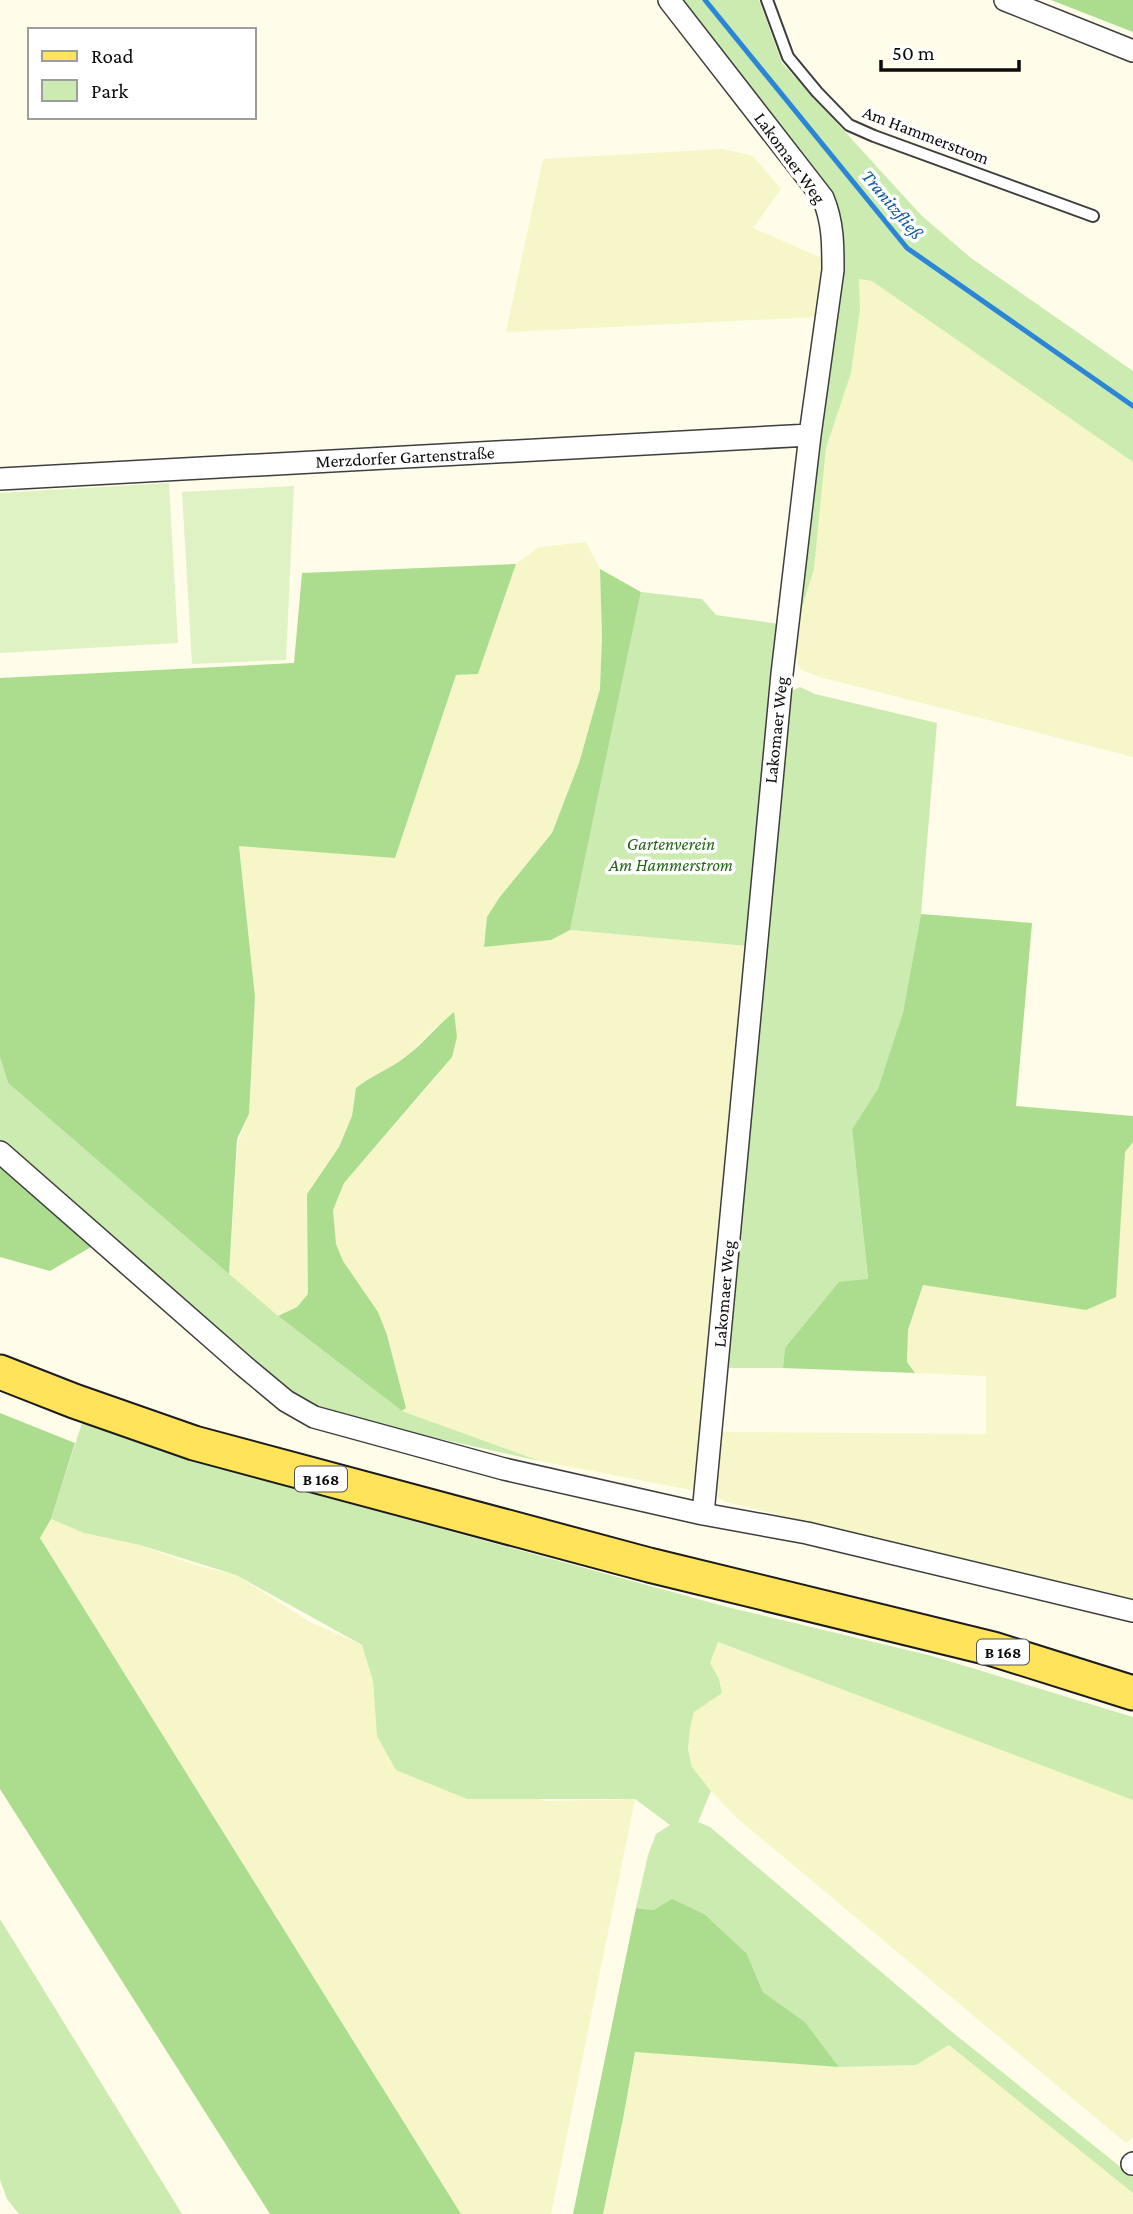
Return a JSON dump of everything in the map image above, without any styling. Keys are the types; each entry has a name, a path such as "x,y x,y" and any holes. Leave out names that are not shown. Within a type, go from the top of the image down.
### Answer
{"main road":[{"name":"B 168","path":"0,1372 194,1443 649,1565 993,1649 1133,1693"}],"street":[{"name":"Lakomaer Weg","path":"669,0 823,198 830,215 833,270 780,687 703,1514"},
{"path":"1005,0 1133,51"},
{"name":"Merzdorfer Gartenstraße","path":"0,479 810,435"},
{"path":"0,1152 244,1366 286,1401 314,1418 504,1469 703,1514 807,1533 1133,1611"}],"lane":[{"name":"Am Hammerstrom","path":"767,0 788,57 849,125 1093,216"}],"green space":[{"path":"680,0 759,0 782,63 922,216 971,258 1133,371 1133,462 872,281 859,279 860,309 851,373 826,448 814,569 801,611 841,250 841,220 836,201"},
{"path":"1051,0 1133,0 1133,32"},
{"path":"722,149 753,156 781,189 753,228 822,258 818,317 506,332 543,159"},
{"path":"859,279 872,281 1133,462 1133,757 820,677 800,669 793,649 814,569 826,448 851,373 860,309"},
{"path":"169,483 178,643 0,653 0,493"},
{"path":"294,486 286,660 192,664 182,492"},
{"path":"586,542 600,569 600,689 579,763 552,833 499,898 487,917 484,946 551,940 570,930 747,946 697,1491 540,1461 402,1411 406,1408 387,1335 377,1312 343,1261 335,1244 333,1210 344,1183 437,1076 438,1025 407,1056 356,1088 352,1116 339,1147 307,1194 309,1294 297,1307 278,1316 229,1274 238,1143 249,1114 255,997 239,845 395,858 456,675 478,674 516,564 539,547"},
{"path":"516,564 478,674 456,675 395,858 239,846 255,997 249,1114 237,1139 229,1274 8,1083 0,1057 0,678 294,663 302,573"},
{"path":"600,569 641,592 570,930 551,940 484,947 487,917 499,898 552,833 579,763 600,689"},
{"name":"Gartenverein Am Hammerstrom","path":"641,592 702,599 716,615 779,624 747,946 570,930"},
{"path":"800,687 815,694 937,723 921,914 903,1012 878,1090 852,1129 868,1280 785,1348 783,1368 724,1368 787,693"},
{"path":"921,914 1032,923 1016,1106 1133,1116 1133,1142 1125,1152 1116,1297 1086,1310 923,1285 908,1330 907,1362 915,1373 783,1368 785,1348 839,1282 868,1279 852,1129 878,1089 903,1012"},
{"path":"454,1012 457,1037 452,1057 344,1183 333,1210 336,1244 343,1261 378,1312 387,1335 406,1408 402,1411 278,1316 297,1307 308,1294 307,1194 339,1147 352,1116 356,1088 411,1053"},
{"path":"0,1057 8,1083 278,1316 402,1411 540,1461 318,1412 288,1392 0,1141"},
{"path":"1133,1142 1133,1602 726,1502 715,1495 719,1432 986,1434 986,1376 915,1373 907,1362 908,1330 923,1285 1086,1310 1125,1152"},
{"path":"0,1168 91,1247 50,1271 0,1257"},
{"path":"0,1413 75,1443 51,1519 40,1538 461,2214 270,2214 0,1789"},
{"path":"82,1423 197,1462 727,1607 932,1656 1133,1717 1133,1800 718,1642 710,1663 719,1679 722,1693 694,1712 688,1749 692,1767 711,1791 698,1822 710,1827 952,2032 1133,2177 1133,2193 949,2045 916,2065 839,2067 805,2022 763,1992 747,1954 654,1910 636,1908 648,1855 656,1834 670,1825 635,1799 467,1799 396,1770 377,1736 373,1681 362,1645 236,1575 140,1545 84,1533 51,1519"},
{"path":"51,1519 84,1533 140,1545 195,1565 236,1575 310,1622 362,1645 373,1681 377,1736 545,1801 635,1799 551,2214 461,2214 40,1538"},
{"path":"717,1642 1133,1799 1133,2137 1126,2143 738,1819 711,1791 692,1767 688,1749 694,1712 719,1679 710,1663"},
{"path":"672,1899 704,1914 747,1954 763,1992 805,2022 839,2067 635,2052 603,2214 573,2214 636,1908 654,1910"},
{"path":"0,1919 182,2214 19,2214 7,2199 0,2180"},
{"path":"949,2045 1133,2193 1133,2214 603,2214 635,2052 840,2067 916,2065"}],"waterway":[{"name":"Tranitzfließ","path":"705,0 907,248 1133,406"}]}
